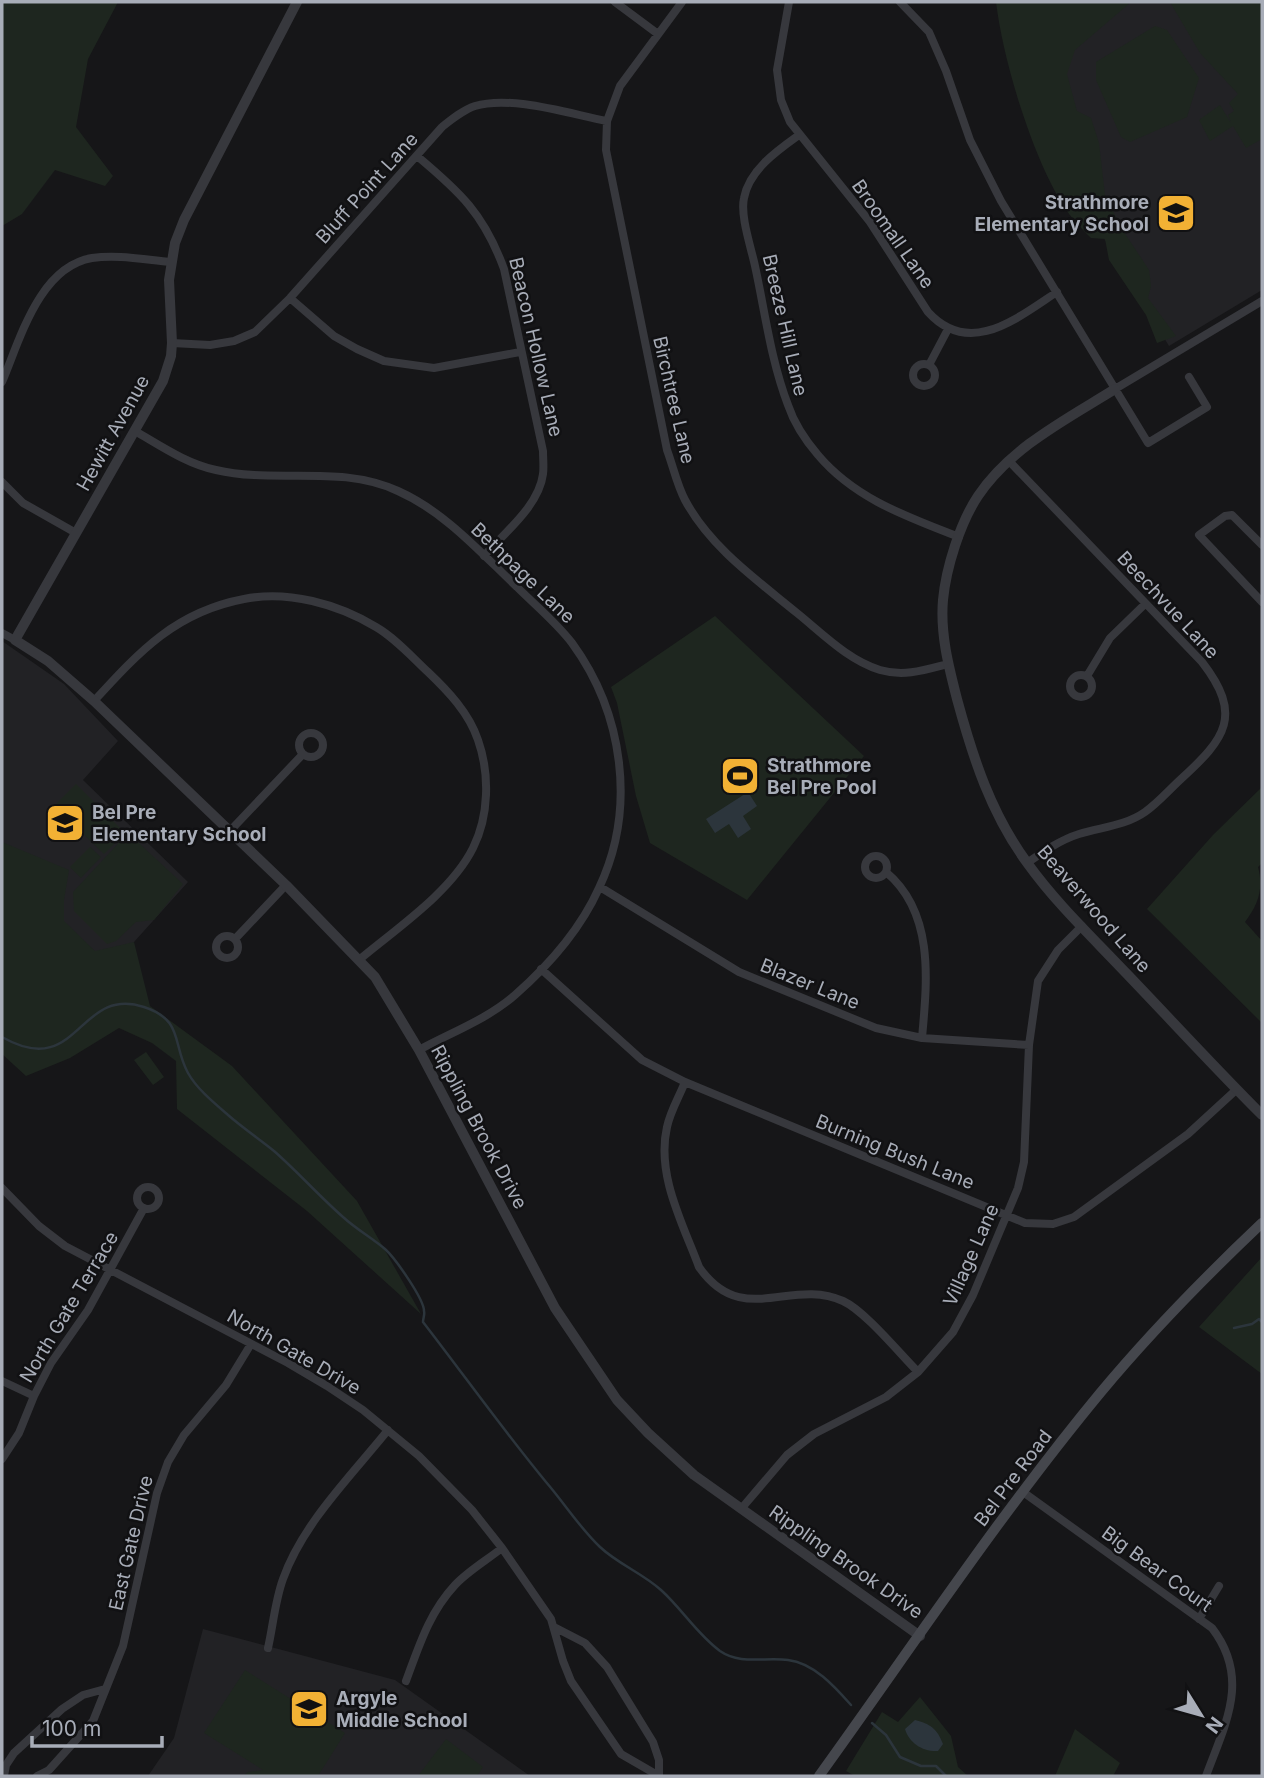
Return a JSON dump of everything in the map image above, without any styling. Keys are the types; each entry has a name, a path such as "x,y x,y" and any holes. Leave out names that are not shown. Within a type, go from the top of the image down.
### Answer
{"main road":[{"name":"Bel Pre Road","path":"819,1776 1023,1492 1104,1389 1210,1272 1262,1223"}],"street":[{"name":"Hewitt Avenue","path":"15,640 163,381 171,356 170,280 175,243 184,220 296,2"},
{"path":"615,2 658,34"},
{"name":"Birchtree Lane","path":"682,2 620,86 607,121 606,149 667,450 685,501 708,533 740,566 860,663 899,674 915,673 948,664"},
{"name":"Broomall Lane","path":"789,2 777,70 781,100 799,135 870,222 928,312 948,329"},
{"path":"900,2 929,32 970,140 1001,201 1147,443 1207,407 1189,377"},
{"name":"Bluff Point Lane","path":"172,343 210,345 234,341 255,332 290,298 442,127 457,115 475,106 519,104 607,121"},
{"name":"Breeze Hill Lane","path":"799,135 774,153 752,178 743,198 746,225 774,355 789,408 819,455 865,496 878,504 959,537"},
{"name":"Beacon Hollow Lane","path":"417,156 454,187 485,225 504,269 543,452 543,475 538,491 530,505 484,556"},
{"path":"2,383 41,293 56,276 74,263 105,256 172,262"},
{"path":"929,365 948,329 969,334 991,331 1057,292"},
{"path":"290,298 334,336 384,361 434,368 520,352"},
{"name":"Beaverwood Lane","path":"1262,301 1115,389 1037,439 1009,461 978,496 948,566 943,603 943,629 948,664 971,752 993,808 1027,863 1082,926 1262,1115"},
{"name":"Bethpage Lane","path":"135,431 189,461 215,470 247,475 306,474 354,478 386,486 435,512 554,622 572,644 595,681 610,715 620,759 621,805 614,848 600,887 582,919 541,968 513,996 491,1012 419,1050"},
{"name":"Beechvue Lane","path":"1009,461 1202,662 1218,682 1223,695 1225,716 1223,730 1215,745 1145,813 1119,824 1077,835 1049,848 1027,863"},
{"path":"2,482 23,503 76,533"},
{"path":"1262,543 1232,515 1225,516 1199,535 1262,602"},
{"path":"94,701 141,651 184,619 245,598 270,596 324,603 378,628 443,687 464,712 477,737 484,762 486,789 481,829 460,870 434,896 360,959"},
{"path":"1087,676 1110,638 1145,604"},
{"name":"Rippling Brook Drive","path":"2,633 48,661 94,701 286,885 375,977 419,1050 555,1308 617,1400 694,1475 920,1636"},
{"path":"229,832 303,754"},
{"path":"886,872 895,879 910,901 924,944 927,975 922,1038"},
{"path":"235,939 286,885"},
{"name":"Blazer Lane","path":"600,887 739,972 876,1028 922,1038 1029,1045"},
{"name":"Village Lane","path":"741,1509 787,1455 814,1434 887,1397 918,1372 940,1349 958,1323 973,1295 1018,1188 1024,1162 1029,1045 1038,981 1058,950 1082,926"},
{"name":"Burning Bush Lane","path":"541,968 642,1060 685,1082 1025,1223 1054,1224 1074,1217 1188,1133 1236,1090"},
{"path":"685,1082 667,1126 663,1155 669,1186 699,1267 707,1279 717,1289 730,1295 753,1300 808,1294 845,1301 860,1312 918,1372"},
{"name":"North Gate Drive","path":"2,1188 39,1226 65,1246 327,1385 388,1430 454,1490 502,1548 551,1619 571,1681 621,1754 659,1776"},
{"name":"North Gate Terrace","path":"2,1459 19,1433 51,1363 88,1310 144,1208"},
{"name":"East Gate Drive","path":"37,1776 49,1770 93,1721 123,1646 157,1493 168,1462 184,1435 226,1385 251,1343"},
{"path":"2,1381 34,1396"},
{"path":"268,1648 283,1580 299,1546 321,1512 388,1430"},
{"name":"Big Bear Court","path":"1023,1492 1212,1628 1224,1644 1234,1696 1206,1776"},
{"path":"406,1681 425,1628 436,1609 456,1584 502,1548"},
{"path":"1199,1619 1219,1587"},
{"name":"North Gate Drive","path":"554,1627 585,1643 607,1667 653,1742 659,1760 659,1776"},
{"path":"4,1776 6,1765 14,1753 52,1718 83,1695 104,1689"}],"shaded area":[{"path":"2,2 118,2 88,59 76,127 113,176 105,186 55,170 22,214 2,226"},
{"path":"996,2 1131,2 1075,50 1067,74 1077,111 1091,118 1099,143 1105,195 1122,229 1149,270 1151,286 1148,298 1176,336 1157,343 1146,315 1109,260 1105,239 1091,238 1083,230 1072,218 1052,184 1020,107 1005,52"},
{"name":"Strathmore Elementary School","path":"1085,2 1178,2 1262,89 1262,290 1169,346 1043,137"},
{"path":"1170,2 1262,2 1262,139 1246,148 1233,126 1210,141 1199,120 1220,105 1231,123 1228,115 1234,111 1229,103 1238,94 1200,53"},
{"path":"1155,26 1167,30 1199,78 1187,117 1130,142 1121,137 1096,80 1096,62"},
{"name":"Strathmore Bel Pre Pool","path":"715,616 864,756 747,900 650,843 636,796 617,703 611,687"},
{"name":"Bel Pre Elementary School","path":"2,641 64,684 118,741 83,780 188,882 134,942 106,961 2,872"},
{"path":"76,784 125,833 104,854 54,806"},
{"path":"1262,787 1262,863 1258,867 1260,890 1245,922 1262,941 1262,1023 1147,909 1213,835"},
{"path":"748,792 757,806 743,816 751,829 738,838 729,824 715,833 706,819"},
{"path":"128,833 183,884 154,920 136,922 116,941 107,944 74,911 73,892"},
{"path":"2,842 69,870 64,921 95,951 134,942 150,1006 232,1066 357,1201 421,1314 307,1211 177,1109 176,1061 152,1043 119,1028 70,1058 26,1076 2,1054"},
{"path":"90,847 101,857 81,878 70,867"},
{"path":"146,1052 164,1077 153,1085 134,1060"},
{"path":"1262,1257 1262,1374 1199,1327"},
{"name":"Argyle Middle School","path":"203,1629 395,1680 530,1776 148,1776 174,1738"},
{"path":"245,1670 345,1733 318,1776 243,1776 248,1772 263,1770 204,1733"},
{"path":"920,1697 951,1736 958,1767 968,1776 855,1776 846,1771 882,1712 898,1722"},
{"path":"915,1720 929,1725 938,1734 943,1744 938,1751 922,1748 910,1738 905,1729"},
{"path":"1075,1729 1120,1763 1113,1776 1055,1776"},
{"path":"446,1739 483,1767 477,1776 418,1776"}],"waterway":[{"path":"2,1037 28,1047 47,1048 63,1041 105,1009 122,1004 144,1007 166,1019 175,1034 188,1073 201,1090 292,1167 348,1221 390,1254 423,1305 423,1322 514,1443 600,1547 661,1590 720,1651 736,1658 798,1662 823,1677 851,1705"},
{"path":"1234,1328 1252,1324 1259,1319 1262,1322"},
{"path":"872,1723 886,1735 900,1757 921,1766 936,1766 946,1776"}],"place":[{"name":"Strathmore Elementary School","path":"1176,213"},
{"name":"Strathmore Bel Pre Pool","path":"740,776"},
{"name":"Bel Pre Elementary School","path":"65,823"},
{"name":"Argyle Middle School","path":"309,1709"}]}
